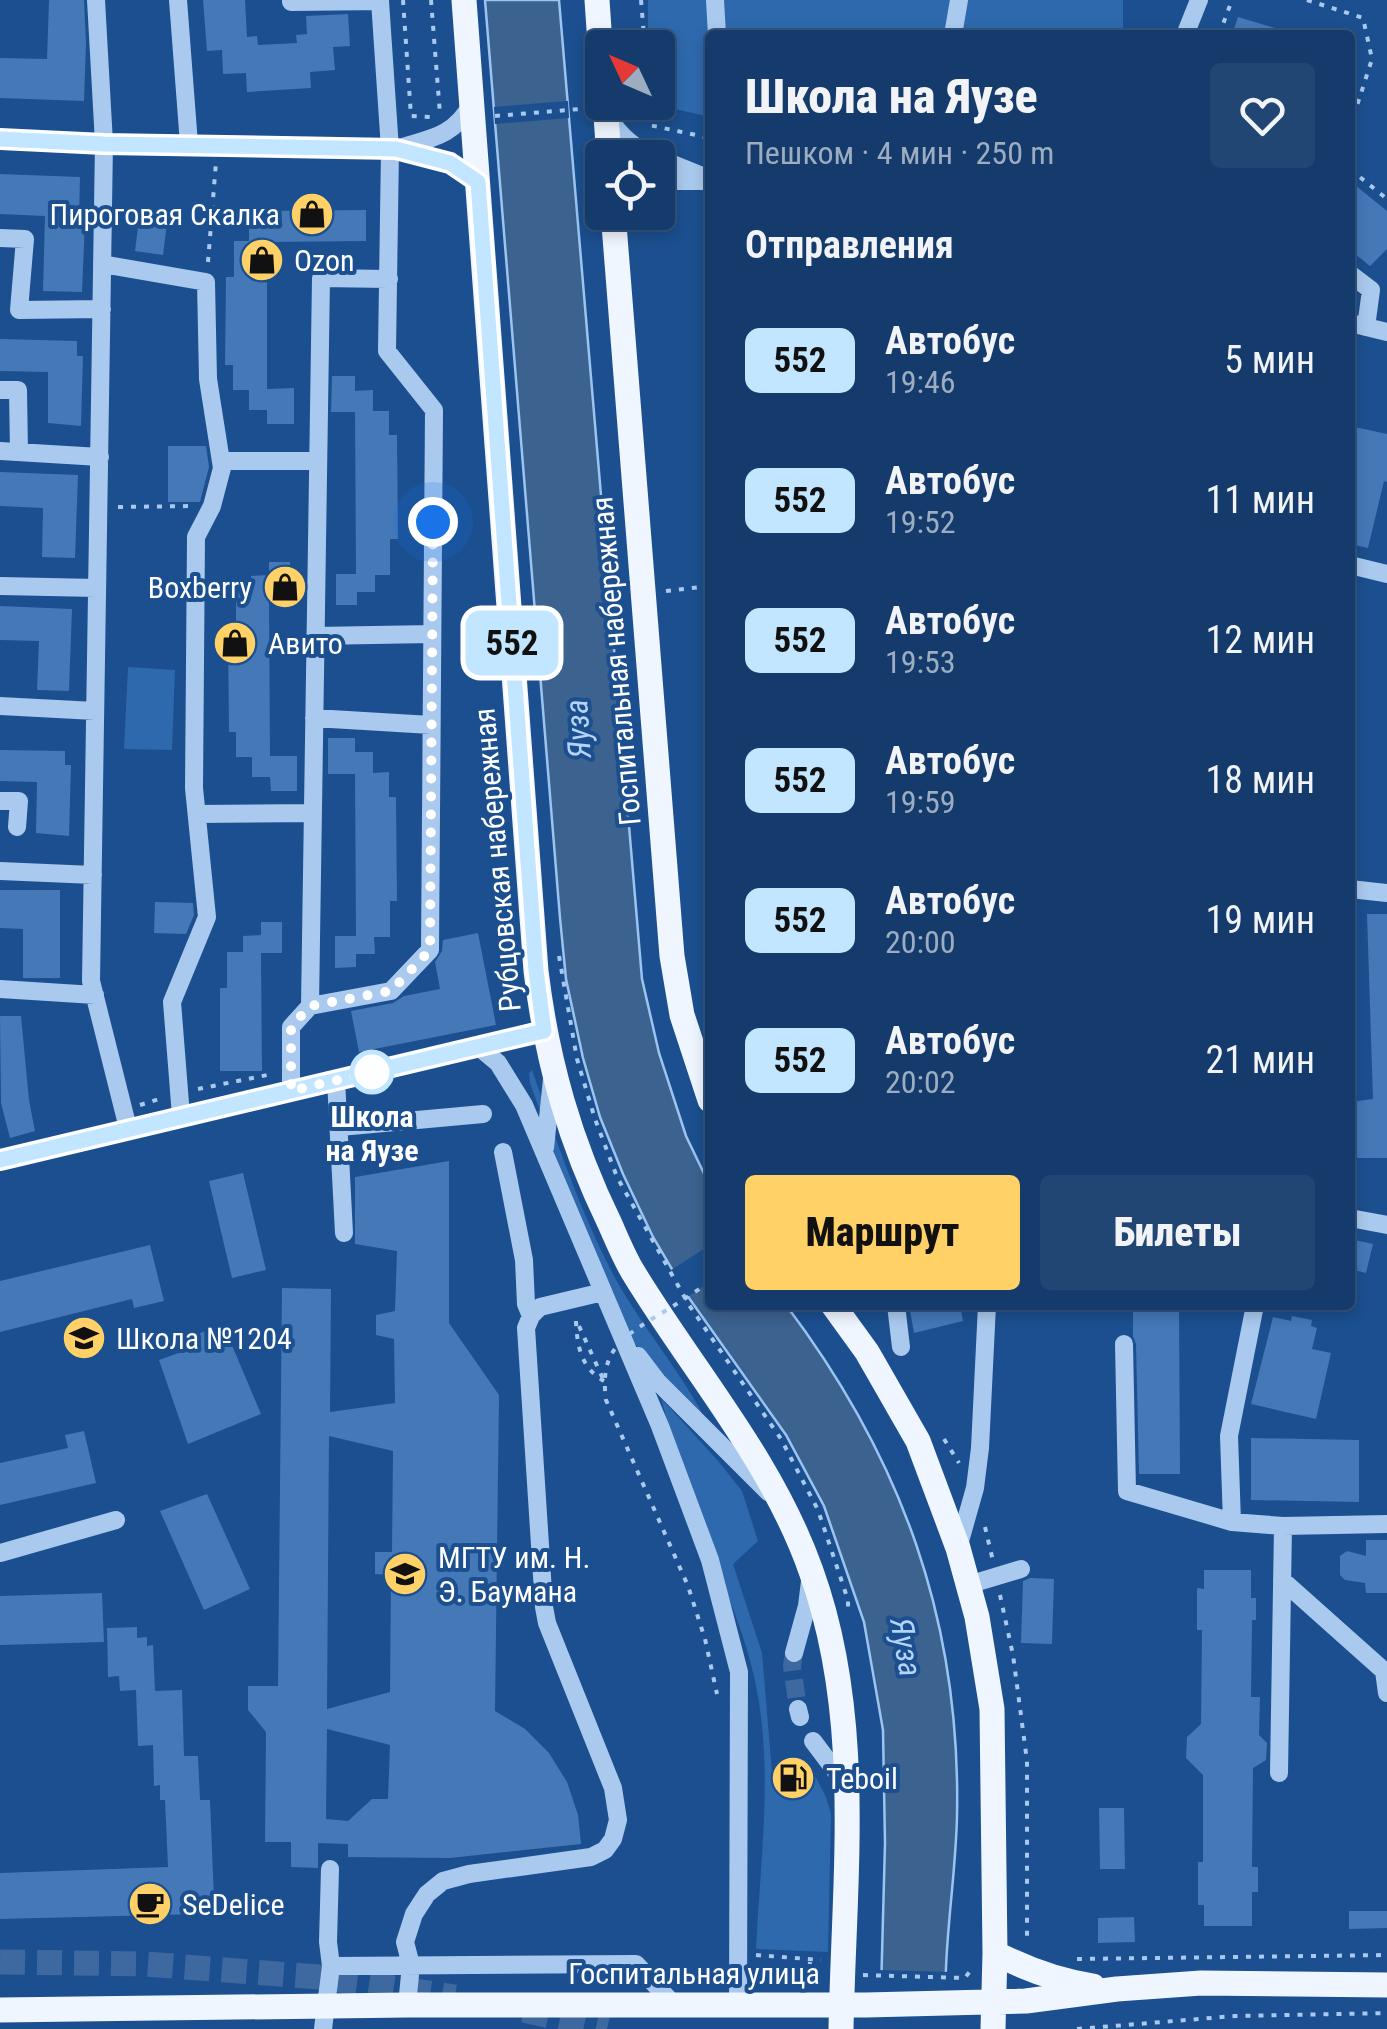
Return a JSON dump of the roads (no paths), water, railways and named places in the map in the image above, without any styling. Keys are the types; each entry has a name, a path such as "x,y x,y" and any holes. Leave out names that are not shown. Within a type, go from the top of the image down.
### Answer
{"main road":[{"name":"Рубцовская набережная","path":"464,0 483,110 478,182 536,971 544,1031 576,1148 630,1268 762,1467 812,1571 833,1647 846,1738 849,2013"},
{"path":"597,0 599,30"},
{"name":"Госпитальная набережная","path":"614,230 672,956 682,1015 705,1085"},
{"path":"837,1310 918,1441 958,1548 977,1617 992,1710 993,2029"},
{"path":"995,1954 1073,1983 1118,1989"},
{"name":"Госпитальная улица","path":"0,2010 324,2017 407,2005 738,2005 849,2013 965,1990 994,2003 1200,1983 1387,1985"}],"street":[{"path":"96,0 104,144 91,981 128,1128"},
{"path":"178,0 189,144"},
{"path":"291,0 380,1 393,149 387,352 434,410 430,950 391,991 310,1006 291,1027 291,1091"},
{"path":"715,0 717,30"},
{"path":"954,30 960,0"},
{"path":"1187,30 1199,0"},
{"path":"393,149 446,133 464,118 483,110"},
{"path":"607,120 626,140"},
{"path":"0,139 393,149 450,163 478,182"},
{"path":"675,165 705,178"},
{"path":"675,181 705,180"},
{"path":"0,238 25,238 20,310 102,309"},
{"path":"102,264 206,282 208,379 222,468 212,506 196,537 194,788 207,917 172,1002 181,1116"},
{"path":"310,1006 321,278 388,279"},
{"path":"1355,278 1371,290 1358,325 1387,332"},
{"path":"0,390 18,390 9,452 100,456"},
{"path":"221,461 318,461"},
{"path":"1355,566 1387,574"},
{"path":"0,586 98,588"},
{"path":"315,636 432,634"},
{"path":"0,706 95,711"},
{"path":"314,718 431,724"},
{"path":"0,800 19,801 18,827"},
{"path":"197,814 312,813"},
{"path":"0,872 93,875"},
{"path":"1355,890 1387,893"},
{"path":"0,989 95,996"},
{"path":"0,1160 544,1031"},
{"path":"480,1048 498,1063 524,1105 660,1426 710,1560 739,1672 738,2005"},
{"path":"544,1153 552,1068"},
{"path":"336,1080 344,1233"},
{"path":"340,1127 483,1114"},
{"path":"503,1152 531,1316"},
{"path":"1355,1219 1387,1225"},
{"path":"407,2005 411,1966 405,1942 414,1914 427,1894 442,1881 591,1857 605,1850 614,1839 618,1820 613,1788 544,1608 526,1328 540,1308 603,1292"},
{"path":"897,1310 901,1347"},
{"path":"958,1548 980,1448 987,1310"},
{"path":"1232,1522 1229,1436 1254,1310"},
{"path":"616,1322 657,1381 784,1508"},
{"path":"1124,1344 1127,1491 1232,1522 1283,1526 1387,1524"},
{"path":"0,1552 116,1520"},
{"path":"1278,1773 1283,1526"},
{"path":"968,1585 1021,1569"},
{"path":"794,1653 812,1571"},
{"path":"1282,1580 1384,1672 1387,1693"},
{"path":"813,1741 848,1788"},
{"path":"324,2017 330,1966 330,1869"},
{"path":"330,1966 636,1964 676,2007"}],"water":[{"name":"Яуза","path":"485,0 559,0 642,979 659,1053 686,1136 705,1176 705,1310 790,1310 827,1363 892,1483 935,1610 956,1745 957,1816 946,1968 946,2029 880,2029 885,1843 883,1730 864,1622 824,1506 786,1435 689,1298 653,1237 623,1174 600,1117 583,1058 566,979"}],"tunnel":[{"path":"794,1653 798,1709"},
{"path":"0,1962 145,1964 319,1977 455,1997"},
{"path":"524,2010 607,2029"}],"place":[{"name":"Пироговая Скалка","path":"312,214"},
{"name":"Ozon","path":"262,260"},
{"name":"Boxberry","path":"285,587"},
{"name":"Авито","path":"235,643"},
{"name":"Школа на Яузе","path":"372,1072"},
{"name":"Школа №1204","path":"84,1338"},
{"name":"МГТУ им. Н. Э. Баумана","path":"405,1574"},
{"name":"Teboil","path":"793,1778"},
{"name":"SeDelice","path":"150,1904"}]}
